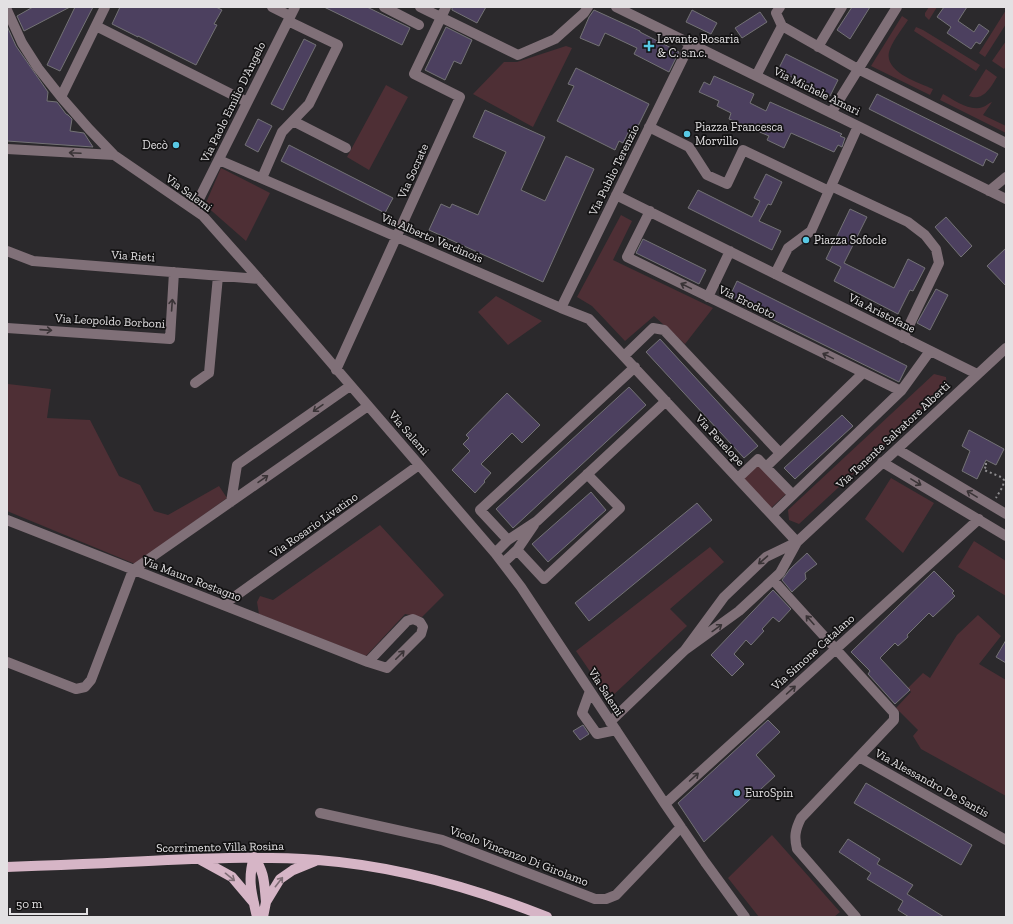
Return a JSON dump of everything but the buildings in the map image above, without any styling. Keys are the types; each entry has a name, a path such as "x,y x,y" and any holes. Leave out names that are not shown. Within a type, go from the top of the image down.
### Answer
{"main road":[{"name":"Scorrimento Villa Rosina","path":"7,867 254,857 319,860 364,866 462,886 515,904 547,917"},
{"path":"254,857 261,867 264,877 266,902 263,917"},
{"path":"254,857 250,870 250,886 257,917"},
{"path":"199,859 232,877 254,903"},
{"path":"266,902 280,879 293,870 319,860"}],"street":[{"path":"61,97 105,7"},
{"path":"262,178 282,132 309,104 338,45 291,15 272,7"},
{"path":"384,7 419,25"},
{"path":"420,7 518,55 555,39 588,7"},
{"name":"Via Socrate","path":"336,370 460,97 414,74 446,7"},
{"name":"Via Michele Amari","path":"616,7 1006,199"},
{"path":"818,47 842,7"},
{"path":"831,113 897,7"},
{"name":"Via Salemi","path":"8,8 22,43 34,62 61,97 114,156 203,216 495,553 522,587 665,804 744,916"},
{"path":"777,9 782,26 858,70 1006,143"},
{"name":"Via Paolo Emilio D'Angelo","path":"194,209 291,15"},
{"path":"96,26 248,102"},
{"path":"756,76 782,26"},
{"name":"Via Publio Terenzio","path":"561,308 690,44"},
{"path":"293,121 346,148"},
{"path":"775,274 788,248 811,231 858,126"},
{"path":"649,127 689,147 708,175 726,184 743,150 908,222 925,235 936,249 939,263 903,338"},
{"path":"7,149 114,156"},
{"name":"Via Alberto Verdinois","path":"219,160 561,308 589,318 624,356"},
{"path":"989,191 1006,177"},
{"name":"Via Aristofane","path":"616,195 977,374"},
{"name":"Via Erodoto","path":"650,211 627,257 902,392"},
{"name":"Via Rieti","path":"7,251 33,261 259,279"},
{"path":"708,297 730,251"},
{"name":"Via Leopoldo Borboni","path":"7,328 170,339 174,272"},
{"path":"195,383 209,373 218,276"},
{"path":"624,356 653,328 664,330 780,453"},
{"name":"Via Tenente Salvatore Alberti","path":"613,726 685,650 724,596 766,557 797,542 1006,348"},
{"name":"Via Tenente Salvatore Alberti","path":"772,514 902,392 930,351"},
{"name":"Via Penelope","path":"624,356 797,542"},
{"path":"508,540 480,510 635,367"},
{"path":"766,467 863,373"},
{"path":"231,502 237,465 350,386"},
{"path":"495,553 508,540 537,521 666,401"},
{"path":"7,662 76,689 85,688 91,680 133,570 368,406"},
{"path":"897,449 1006,514"},
{"path":"738,478 758,459 793,495"},
{"path":"882,462 1006,536"},
{"name":"Via Rosario Livatino","path":"223,605 419,466"},
{"path":"517,550 544,579 620,508 587,474"},
{"name":"Via Simone Catalano","path":"665,804 979,519"},
{"name":"Via Mauro Rostagno","path":"7,520 368,662 387,668 422,634 423,627 420,622 413,619 407,621 368,662"},
{"path":"503,563 517,550 537,521"},
{"name":"Via Tenente Salvatore Alberti","path":"685,650 739,611 773,580 780,573 797,542"},
{"path":"773,580 894,713 894,720 859,757"},
{"path":"590,691 582,713 597,734 613,726"},
{"name":"Via Alessandro De Santis","path":"856,917 797,849 794,839 796,829 801,818 859,757 1006,840"},
{"name":"Vicolo Vincenzo Di Girolamo","path":"320,814 442,840 595,899 606,899 616,895 681,827"}],"path":[{"path":"985,464 987,464 984,470 1001,477 1004,480 1003,486 993,506"}],"shaded area":[{"path":"929,7 937,7 929,20 925,16 925,13"},
{"path":"1006,10 1006,24 985,57 979,53"},
{"path":"902,16 908,20 890,49 889,57 891,64 902,75 933,89 930,95 871,66"},
{"path":"916,27 980,65 976,71 914,31"},
{"path":"1006,41 1006,66 1004,69 992,61"},
{"path":"566,46 572,48 533,127 473,94 504,62 517,62"},
{"path":"986,69 997,77 995,81 982,95 978,97 969,96"},
{"path":"386,85 408,97 369,170 347,157"},
{"path":"943,94 962,105 973,108 983,107 992,102 983,115 1006,126 1006,133 940,100"},
{"path":"221,168 270,193 246,241 205,205"},
{"path":"621,215 632,221 613,260 713,308 685,344 654,316 625,341 592,306 577,297"},
{"path":"496,296 542,321 508,345 478,312"},
{"path":"934,374 946,377 947,387 799,524 789,520 788,510"},
{"path":"8,384 51,389 47,418 90,420 119,476 140,485 154,511 168,515 219,486 227,498 135,564 7,511"},
{"path":"758,463 786,494 771,508 742,477"},
{"path":"891,478 934,503 903,553 865,519"},
{"path":"380,525 444,595 422,617 405,614 366,656 259,614 257,602 260,596 273,600"},
{"path":"974,541 1006,561 1006,596 958,567"},
{"path":"710,547 724,562 670,609 687,626 609,699 576,651"},
{"path":"978,615 1001,636 979,664 1006,680 1006,796 921,749 913,736 918,730 896,708 911,692 908,688 923,673 930,678 957,635"},
{"path":"772,835 840,912 834,917 759,917 728,878"}],"place":[{"name":"Levante Rosaria & C. s.n.c.","path":"649,46"},
{"name":"Piazza Francesca Morvillo","path":"687,134"},
{"name":"Decò","path":"176,145"},
{"name":"Piazza Sofocle","path":"806,240"},
{"name":"EuroSpin","path":"737,793"}]}
